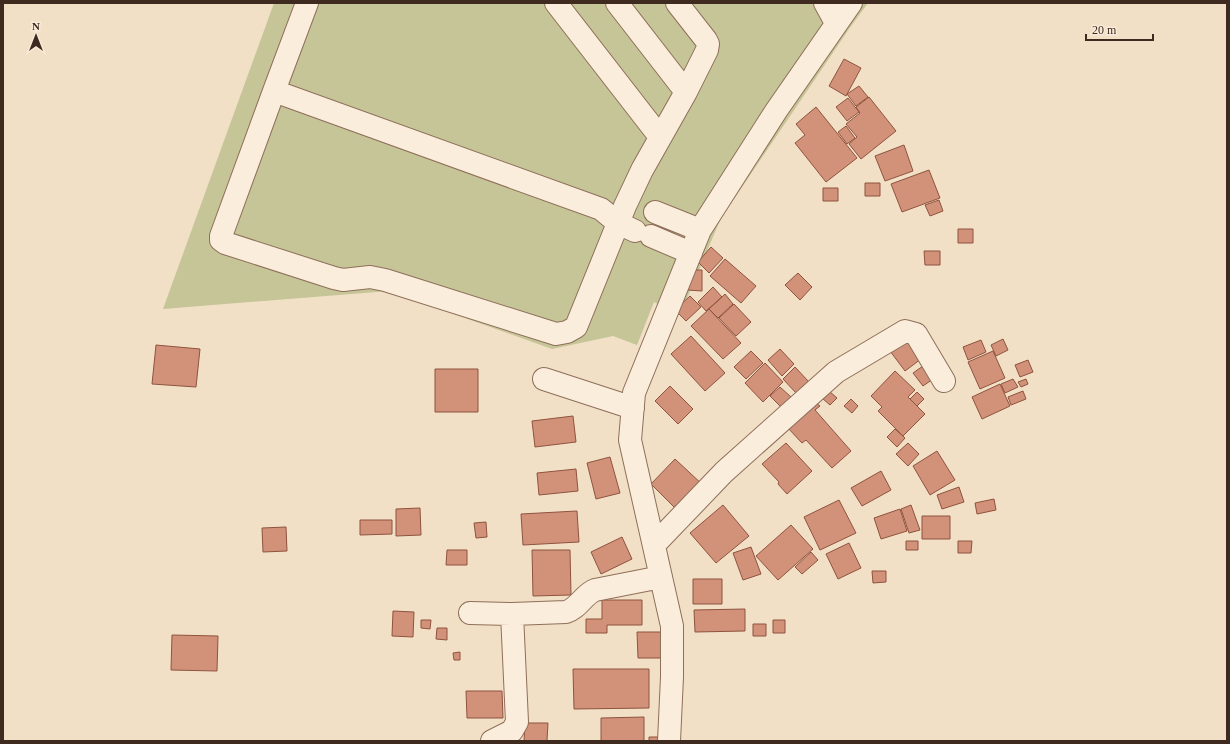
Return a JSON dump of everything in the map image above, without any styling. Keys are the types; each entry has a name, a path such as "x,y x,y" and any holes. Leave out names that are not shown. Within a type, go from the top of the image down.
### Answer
{"street":[{"path":"307,3 221,236 221,240 225,243 334,278 343,280 370,277 385,280 556,334 567,332 576,327 638,219 660,137 686,92 707,50 708,44 677,3"},
{"path":"556,3 660,137"},
{"path":"617,3 686,92"},
{"path":"825,3 836,23"},
{"path":"669,741 672,677 672,626 630,440 634,393 700,230 776,111 851,3"},
{"path":"274,91 601,209 638,219 700,230"},
{"path":"638,219 691,253"},
{"path":"654,545 724,472 836,372 905,331 916,334 944,381"},
{"path":"544,379 633,408"},
{"path":"470,613 512,614 566,612 573,610 588,593 595,590 661,578"},
{"path":"492,741 512,736 517,722 512,614"}],"green space":[{"path":"274,3 868,3 721,218 680,315 654,302 637,345 613,336 552,349 389,291 163,309"}],"building":[{"path":"844,59 861,68 846,96 829,86"},
{"path":"859,86 868,97 856,106 847,94"},
{"path":"869,97 896,131 861,159 849,144 857,137 846,124 860,113 856,107"},
{"path":"848,98 859,112 847,121 836,107"},
{"path":"816,107 857,158 826,182 795,143 805,135 796,124"},
{"path":"846,126 855,138 847,144 838,132"},
{"path":"904,145 913,171 885,181 875,156"},
{"path":"929,170 940,198 902,212 891,184"},
{"path":"865,183 880,183 880,196 865,196"},
{"path":"823,188 838,188 838,201 823,201"},
{"path":"939,200 943,211 930,216 925,205"},
{"path":"958,229 973,229 973,243 958,243"},
{"path":"711,247 723,258 709,273 698,262"},
{"path":"924,251 940,251 940,265 925,265"},
{"path":"725,259 756,286 741,303 710,276"},
{"path":"689,270 702,270 702,291 688,290"},
{"path":"798,273 812,287 800,300 785,285"},
{"path":"713,287 722,297 706,311 698,302"},
{"path":"725,294 733,304 718,318 709,309"},
{"path":"690,296 701,307 686,321 675,310"},
{"path":"734,304 751,322 736,336 719,318"},
{"path":"709,309 741,343 723,359 691,326"},
{"path":"906,332 925,356 905,371 887,347"},
{"path":"691,336 725,373 705,391 671,354"},
{"path":"1003,339 1008,350 996,356 991,345"},
{"path":"981,340 986,352 968,360 963,347"},
{"path":"156,345 200,349 196,387 152,384"},
{"path":"780,349 794,364 782,376 768,360"},
{"path":"751,351 763,363 746,379 734,367"},
{"path":"993,351 1005,378 980,389 968,362"},
{"path":"1028,360 1033,372 1020,377 1015,365"},
{"path":"765,363 783,382 763,402 745,383"},
{"path":"923,366 933,379 923,386 913,373"},
{"path":"795,367 809,382 797,394 783,379"},
{"path":"435,369 478,369 478,412 435,412"},
{"path":"895,371 915,390 908,397 925,414 903,436 878,411 882,407 871,396"},
{"path":"1013,379 1018,387 1005,393 1001,384"},
{"path":"1026,379 1028,384 1021,387 1018,382"},
{"path":"1000,384 1010,406 982,419 972,397"},
{"path":"670,386 693,409 678,424 655,401"},
{"path":"780,387 791,397 781,407 770,396"},
{"path":"829,391 837,398 830,405 822,398"},
{"path":"1023,391 1026,399 1011,405 1008,397"},
{"path":"917,392 924,399 917,406 910,399"},
{"path":"851,399 858,406 852,413 844,406"},
{"path":"815,402 820,406 815,410 851,451 832,468 806,440 802,443 787,427"},
{"path":"573,416 576,442 535,447 532,421"},
{"path":"895,429 905,438 897,447 887,437"},
{"path":"786,443 812,471 787,494 778,484 779,482 762,464"},
{"path":"908,443 919,454 908,466 896,454"},
{"path":"937,451 955,480 930,495 913,466"},
{"path":"610,457 620,493 596,499 587,463"},
{"path":"675,459 704,486 679,512 651,484"},
{"path":"576,469 578,491 539,495 537,473"},
{"path":"881,471 891,490 862,506 851,488"},
{"path":"959,487 964,502 942,509 937,495"},
{"path":"994,499 996,510 977,514 975,503"},
{"path":"839,500 856,533 820,550 804,517"},
{"path":"723,505 749,536 716,563 690,533"},
{"path":"911,505 920,530 909,533 901,509"},
{"path":"420,508 421,535 396,536 396,509"},
{"path":"900,509 907,531 881,539 874,518"},
{"path":"577,511 579,542 523,545 521,514"},
{"path":"922,516 950,516 950,539 922,539"},
{"path":"360,520 392,520 392,534 360,535"},
{"path":"486,522 487,537 476,538 474,523"},
{"path":"791,525 813,549 778,580 756,556"},
{"path":"286,527 287,551 263,552 262,528"},
{"path":"622,537 632,559 601,574 591,552"},
{"path":"906,541 918,541 918,550 906,550"},
{"path":"958,541 972,541 971,553 958,553"},
{"path":"849,543 861,568 838,579 826,554"},
{"path":"751,547 761,574 743,580 733,553"},
{"path":"447,550 467,550 467,565 446,565"},
{"path":"532,550 570,550 571,595 533,596"},
{"path":"811,552 818,560 802,574 795,567"},
{"path":"872,571 886,571 886,582 873,583"},
{"path":"693,579 722,579 722,604 693,604"},
{"path":"602,600 642,600 642,625 607,625 607,633 586,633 586,619 602,619"},
{"path":"745,609 745,631 695,632 694,610"},
{"path":"393,611 414,612 413,637 392,636"},
{"path":"421,620 431,620 430,629 421,628"},
{"path":"773,620 785,620 785,633 773,633"},
{"path":"753,624 766,624 766,636 753,636"},
{"path":"437,628 447,628 447,640 436,639"},
{"path":"637,632 666,632 666,658 638,658"},
{"path":"172,635 218,636 217,671 171,670"},
{"path":"460,652 460,660 454,660 453,653"},
{"path":"573,669 649,669 649,708 574,709"},
{"path":"466,691 502,691 503,718 467,718"},
{"path":"644,717 644,741 601,741 601,718"},
{"path":"525,723 548,723 547,741 524,741"},
{"path":"649,737 658,737 658,741 649,741"}]}
